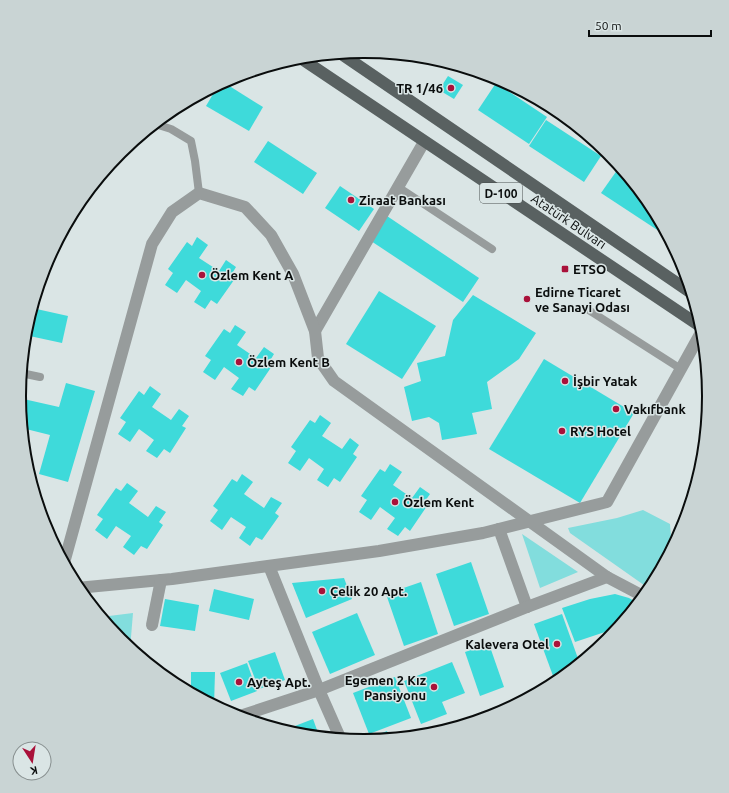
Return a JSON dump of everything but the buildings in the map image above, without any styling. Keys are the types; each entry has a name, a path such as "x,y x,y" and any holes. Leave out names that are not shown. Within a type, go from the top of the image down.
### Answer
{"main road":[{"name":"Atatürk Bulvarı","path":"347,59 685,289"},
{"name":"Atatürk Bulvarı","path":"307,63 694,322"}],"street":[{"path":"315,331 424,142"},
{"path":"66,556 152,244 172,212 199,193 245,207 271,235 293,274 315,331 318,358 334,381 607,577 639,594"},
{"path":"85,587 161,580 379,551 483,533 607,502 698,338"},
{"path":"499,529 527,607"},
{"path":"269,566 338,734"},
{"path":"247,714 319,690 527,607 607,577"},
{"path":"152,625 161,580"}],"lane":[{"path":"161,126 171,129 191,141 199,193"},
{"path":"398,187 492,249"},
{"path":"587,309 681,369"},
{"path":"27,374 40,377"}],"shaded area":[{"path":"643,510 670,524 671,539 658,566 645,586 570,533 568,528 617,518"},
{"path":"522,534 578,572 540,588"},
{"path":"133,613 131,641 125,636 107,616"}],"place":[{"name":"TR 1/46","path":"451,88"},
{"name":"Ziraat Bankası","path":"351,200"},
{"name":"ETSO","path":"565,269"},
{"name":"Özlem Kent A","path":"202,275"},
{"name":"Edirne Ticaret ve Sanayi Odası","path":"527,299"},
{"name":"Özlem Kent B","path":"239,362"},
{"name":"İşbir Yatak","path":"565,381"},
{"name":"Vakıfbank","path":"616,409"},
{"name":"RYS Hotel","path":"562,431"},
{"name":"Özlem Kent","path":"395,502"},
{"name":"Çelik 20 Apt.","path":"322,591"},
{"name":"Kalevera Otel","path":"557,644"},
{"name":"Ayteş Apt.","path":"239,682"},
{"name":"Egemen 2 Kız Pansiyonu","path":"434,687"}]}
